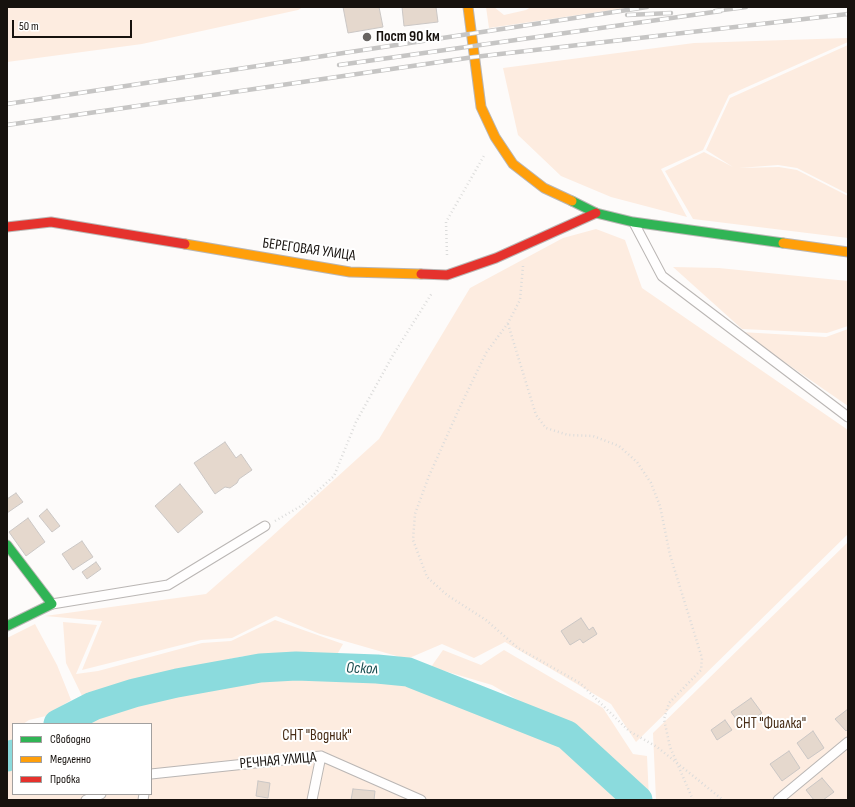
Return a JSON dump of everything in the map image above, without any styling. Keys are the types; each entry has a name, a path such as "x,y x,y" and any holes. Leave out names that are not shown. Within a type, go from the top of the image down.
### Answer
{"street":[{"path":"468,7 481,107 495,137 513,164 544,188 596,213 634,222 848,252"},
{"name":"БЕРЕГОВАЯ УЛИЦА","path":"7,227 51,222 350,272 447,275 496,258 596,213"},
{"path":"7,546 52,604 7,626"}],"lane":[{"path":"634,222 662,276 848,417"},
{"path":"52,604 168,585 265,526"},
{"path":"778,800 848,742"},
{"path":"312,800 322,756"},
{"name":"РЕЧНАЯ УЛИЦА","path":"152,774 322,756 421,800"},
{"path":"86,800 98,795"}],"path":[{"path":"447,275 446,222 495,137"},
{"path":"526,260 523,267 520,300 508,323 486,354 429,476 416,514 413,540 418,555 427,577 447,595 486,620 518,648 580,683 629,731 657,747 723,800"},
{"path":"265,526 301,506 334,476 360,415 392,355 433,292"},
{"path":"508,323 536,415 546,428 568,435 594,436 619,446 637,462 651,483 660,506 670,555 702,658 701,670 669,703 664,719 670,747 693,800"}],"green space":[{"path":"7,7 303,7 298,10 142,44 7,62"},
{"path":"486,7 494,7 504,15 526,10 531,7 633,7 489,28"},
{"path":"848,38 848,42 729,95 703,150 661,169 687,217 611,197 561,176 518,135 503,68 694,43"},
{"path":"848,45 848,194 797,168 778,165 739,168 779,167 797,170 848,196 848,238 693,219 665,171 704,152 733,167 706,150 730,98"},
{"path":"596,229 625,240 642,288 848,430 848,534 636,742 611,704 505,642 474,658 442,644 407,659 320,634 276,616 232,638 201,640 82,670 102,621 45,616 206,594 379,439 470,288 563,238"},
{"path":"673,267 719,268 848,281 848,326 827,333 742,329"},
{"path":"848,329 848,406 741,332 826,337"},
{"name":"СНТ \"Фиалка\"","path":"848,542 848,800 656,800 653,733"},
{"path":"275,620 343,644 334,660 320,656 295,653 244,656 176,671 89,697 84,700 66,663 63,622 97,625 76,674 98,671 202,643 231,641"},
{"path":"35,624 57,665 71,700 46,716 29,720 24,723 12,723 12,742 7,745 7,638"},
{"path":"443,650 481,665 504,650 603,708 633,754 647,756 649,799 622,773 585,742 547,717 492,685 431,667"},
{"name":"СНТ \"Водник\"","path":"330,673 404,676 562,741 628,800 7,800 7,766 12,763 12,795 152,795 152,723 78,723 94,714 135,699 258,675"}],"building":[{"path":"343,7 379,7 383,27 348,33"},
{"path":"402,7 436,7 438,22 404,26"},
{"path":"225,442 236,458 241,454 252,470 239,479 237,483 230,488 225,487 215,494 194,463"},
{"path":"180,484 203,512 178,533 155,506"},
{"path":"16,493 23,502 7,513 7,499"},
{"path":"47,509 60,526 52,532 39,516"},
{"path":"28,518 45,542 26,556 9,532"},
{"path":"82,541 93,557 73,570 62,554"},
{"path":"96,562 101,569 87,579 82,572"},
{"path":"581,618 589,630 593,627 597,634 583,643 580,639 570,645 561,631"},
{"path":"751,698 762,713 742,727 731,712"},
{"path":"848,709 848,729 846,731 835,719"},
{"path":"725,720 732,730 717,740 711,730"},
{"path":"813,731 824,748 808,759 797,743"},
{"path":"789,751 800,768 782,781 770,764"},
{"path":"822,778 834,792 823,800 814,800 806,790"},
{"path":"258,781 270,783 268,798 256,796"},
{"path":"353,789 375,791 374,800 351,800"}],"waterway":[{"name":"Оскол","path":"60,723 93,706 134,693 177,683 260,668 296,666 377,669 408,672 567,735 638,800"},
{"name":"Оскол","path":"7,757 12,754"}],"railway":[{"path":"7,104 647,7"},
{"path":"715,11 746,7"},
{"path":"339,65 721,11"},
{"path":"627,15 671,13"},
{"path":"7,125 474,57 848,14"}],"traffic: fast":[{"path":"572,201 596,213 633,222 783,243"},
{"path":"7,545 52,604 7,626"}],"traffic: slow":[{"path":"468,7 481,107 495,137 513,164 544,188 572,201"},
{"path":"783,243 848,252"},
{"path":"185,244 350,272 421,274"}],"traffic: jam":[{"path":"421,274 447,275 496,258 596,213"},
{"path":"7,227 51,222 185,244"}],"place":[{"name":"Пост 90 км","path":"367,37"}]}
